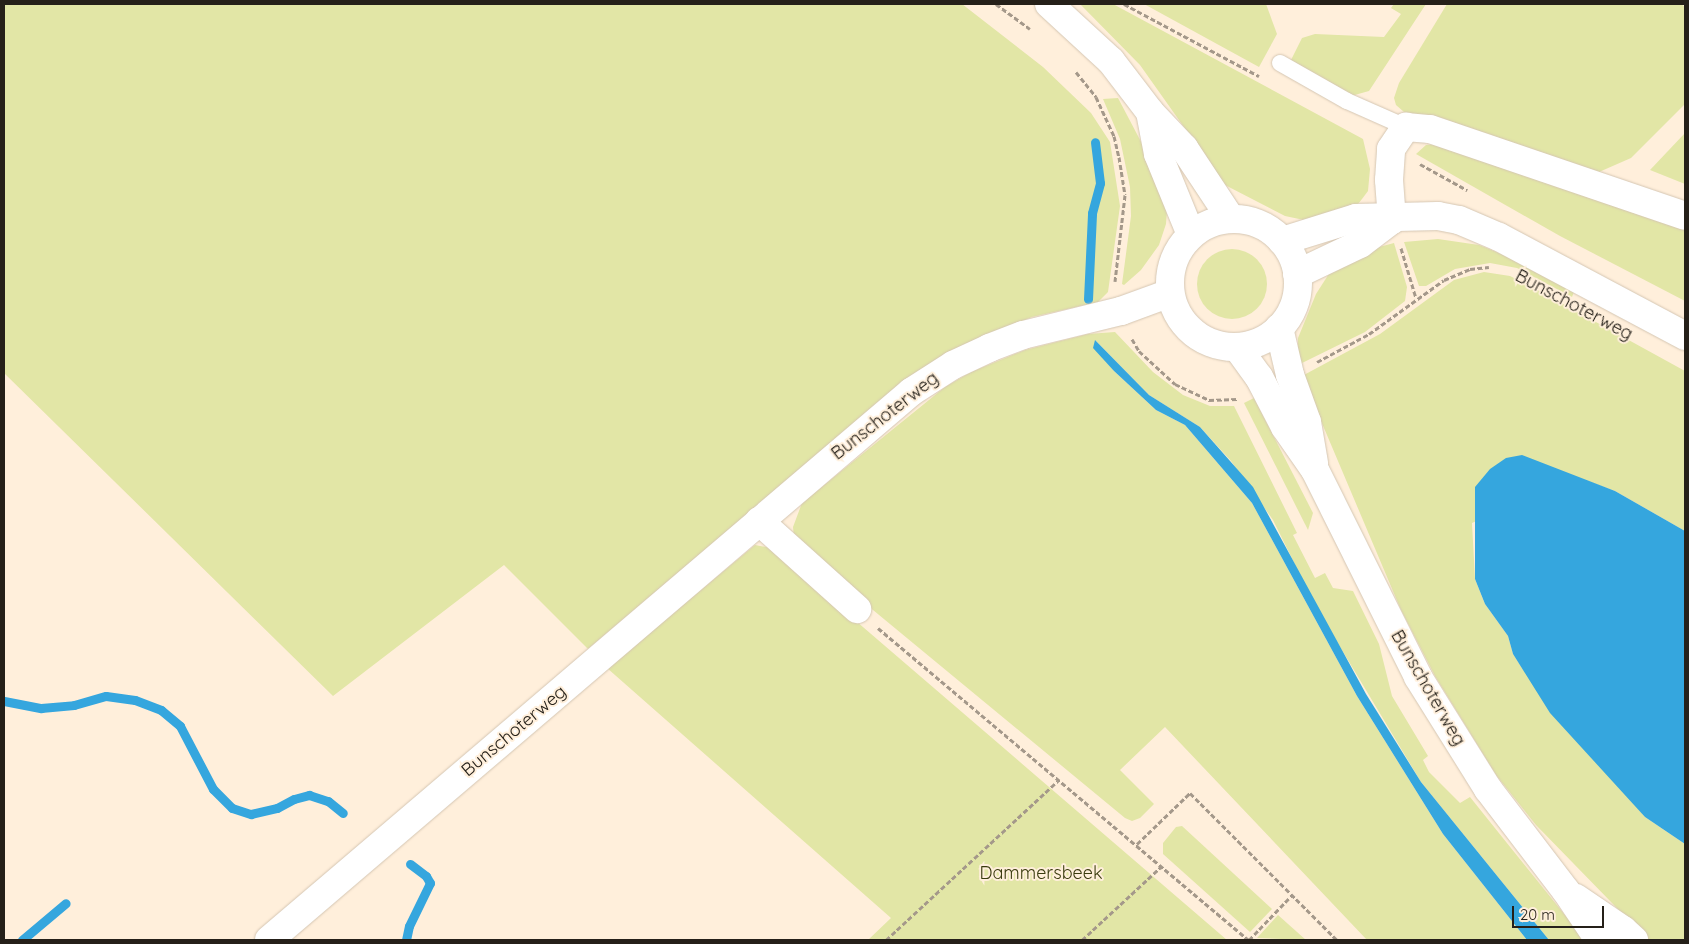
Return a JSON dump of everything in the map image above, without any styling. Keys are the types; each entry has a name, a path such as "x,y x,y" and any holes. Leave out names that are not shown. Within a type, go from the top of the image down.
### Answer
{"street":[{"path":"1049,4 1112,61 1150,112 1184,148 1231,219"},
{"path":"1150,112 1158,154 1190,235"},
{"path":"1297,274 1360,244 1392,220 1389,180 1391,148 1406,127 1430,129 1685,216"},
{"name":"Bunschoterweg","path":"1282,241 1356,218 1392,220 1438,216 1478,227 1685,336"},
{"path":"1231,219 1250,221 1268,229 1282,241 1297,274 1297,294 1291,312 1279,328 1260,341 1237,347 1218,345 1201,338 1176,311 1170,293 1172,265 1177,252 1190,235 1216,221 1231,219"},
{"name":"Bunschoterweg","path":"269,940 880,416 953,366 1023,335 1121,311 1170,293"},
{"name":"Bunschoterweg","path":"1279,328 1290,375 1307,422 1315,470"},
{"name":"Bunschoterweg","path":"1237,347 1259,377 1285,427 1315,470 1418,677 1488,789 1566,891 1598,940"},
{"path":"759,521 857,610"},
{"name":"Bunschoterweg","path":"1566,891 1623,930 1634,940"}],"lane":[{"path":"1280,63 1347,102 1406,127"}],"path":[{"name":"Bunschoterweg","path":"1392,220 1416,298 1457,273 1491,268"},
{"path":"857,610 1249,940 1292,895"},
{"path":"886,940 1058,781"},
{"path":"1137,844 1190,793 1337,940"},
{"path":"1082,940 1162,866"}],"green space":[{"path":"4,4 962,4 1043,67 1091,113 1110,142 1120,206 1108,292 1098,302 1032,317 970,342 904,381 588,649 504,565 333,696 4,373"},
{"path":"1080,4 1113,4 1363,139 1370,169 1368,191 1358,204 1304,220 1285,216 1225,185 1140,65"},
{"path":"1144,4 1266,4 1277,34 1259,67"},
{"path":"1394,4 1426,4 1369,91 1351,96 1291,60 1302,38 1315,34 1384,37 1401,14 1391,8"},
{"path":"1447,4 1681,4 1685,7 1685,104 1631,158 1599,172 1584,172 1404,112 1396,105 1394,98 1399,83"},
{"path":"1118,98 1148,155 1167,210 1166,224 1159,245 1141,270 1124,285 1122,284 1131,216 1130,187 1120,139 1103,99"},
{"path":"1685,133 1685,184 1650,170"},
{"path":"1435,144 1685,227 1685,301 1560,236 1416,154 1426,145"},
{"path":"1438,239 1479,245 1504,255 1574,292 1572,297 1517,268 1490,263 1455,269 1426,286 1419,286 1404,242"},
{"path":"1394,243 1407,287 1405,301 1365,332 1298,365 1298,338 1316,294 1332,269 1372,249"},
{"path":"1239,249 1252,255 1261,264 1265,270 1267,284 1265,298 1257,309 1246,317 1225,319 1218,317 1207,309 1199,298 1197,277 1199,270 1207,259 1218,251"},
{"path":"1484,272 1510,276 1685,371 1685,531 1615,491 1576,477 1472,523 1475,579 1485,604 1508,636 1513,654 1522,668 1645,817 1685,844 1685,940 1648,940 1536,825 1496,775 1435,676 1401,610 1302,376 1380,334 1454,280"},
{"path":"1115,332 1153,372 1183,395 1210,406 1234,406 1297,533 1293,535 1315,578 1325,573 1333,588 1353,591 1379,644 1392,696 1428,756 1423,760 1429,772 1460,803 1470,797 1585,940 1549,940 1421,782 1315,605 1273,520 1231,461 1200,427 1149,395 1095,340 1114,371 1156,410 1185,425 1252,503 1357,696 1443,834 1527,940 1367,940 1165,727 1120,770 1154,804 1140,818 1132,821 1125,818 804,553 794,537 793,527 802,503 945,387 971,372 1025,350 1088,334"},
{"path":"1254,398 1313,513 1308,530 1244,403"},
{"path":"755,545 771,548 1227,940 868,940 891,918 607,668"},
{"path":"1182,826 1272,909 1250,932 1163,854 1163,843 1176,827"},
{"path":"1278,915 1306,940 1257,938"}],"water":[{"path":"1095,340 1149,395 1200,427 1253,487 1366,694 1421,782 1549,940 1527,940 1443,834 1357,696 1252,503 1185,425 1156,410 1114,371 1093,348"},
{"path":"1522,455 1615,491 1685,531 1685,844 1645,817 1550,713 1513,654 1508,636 1485,604 1475,579 1475,487 1490,469 1506,458"}],"waterway":[{"path":"1088,299 1092,213 1100,183 1095,142"},
{"name":"Dammersbeek","path":"4,701 41,708 74,705 106,696 135,700 161,710 180,726 213,789 232,808 251,814 277,808 294,799 309,795 328,801 343,813"},
{"name":"Dammersbeek","path":"406,940 409,926 430,883 426,876 410,864"},
{"path":"22,940 66,903"}]}
